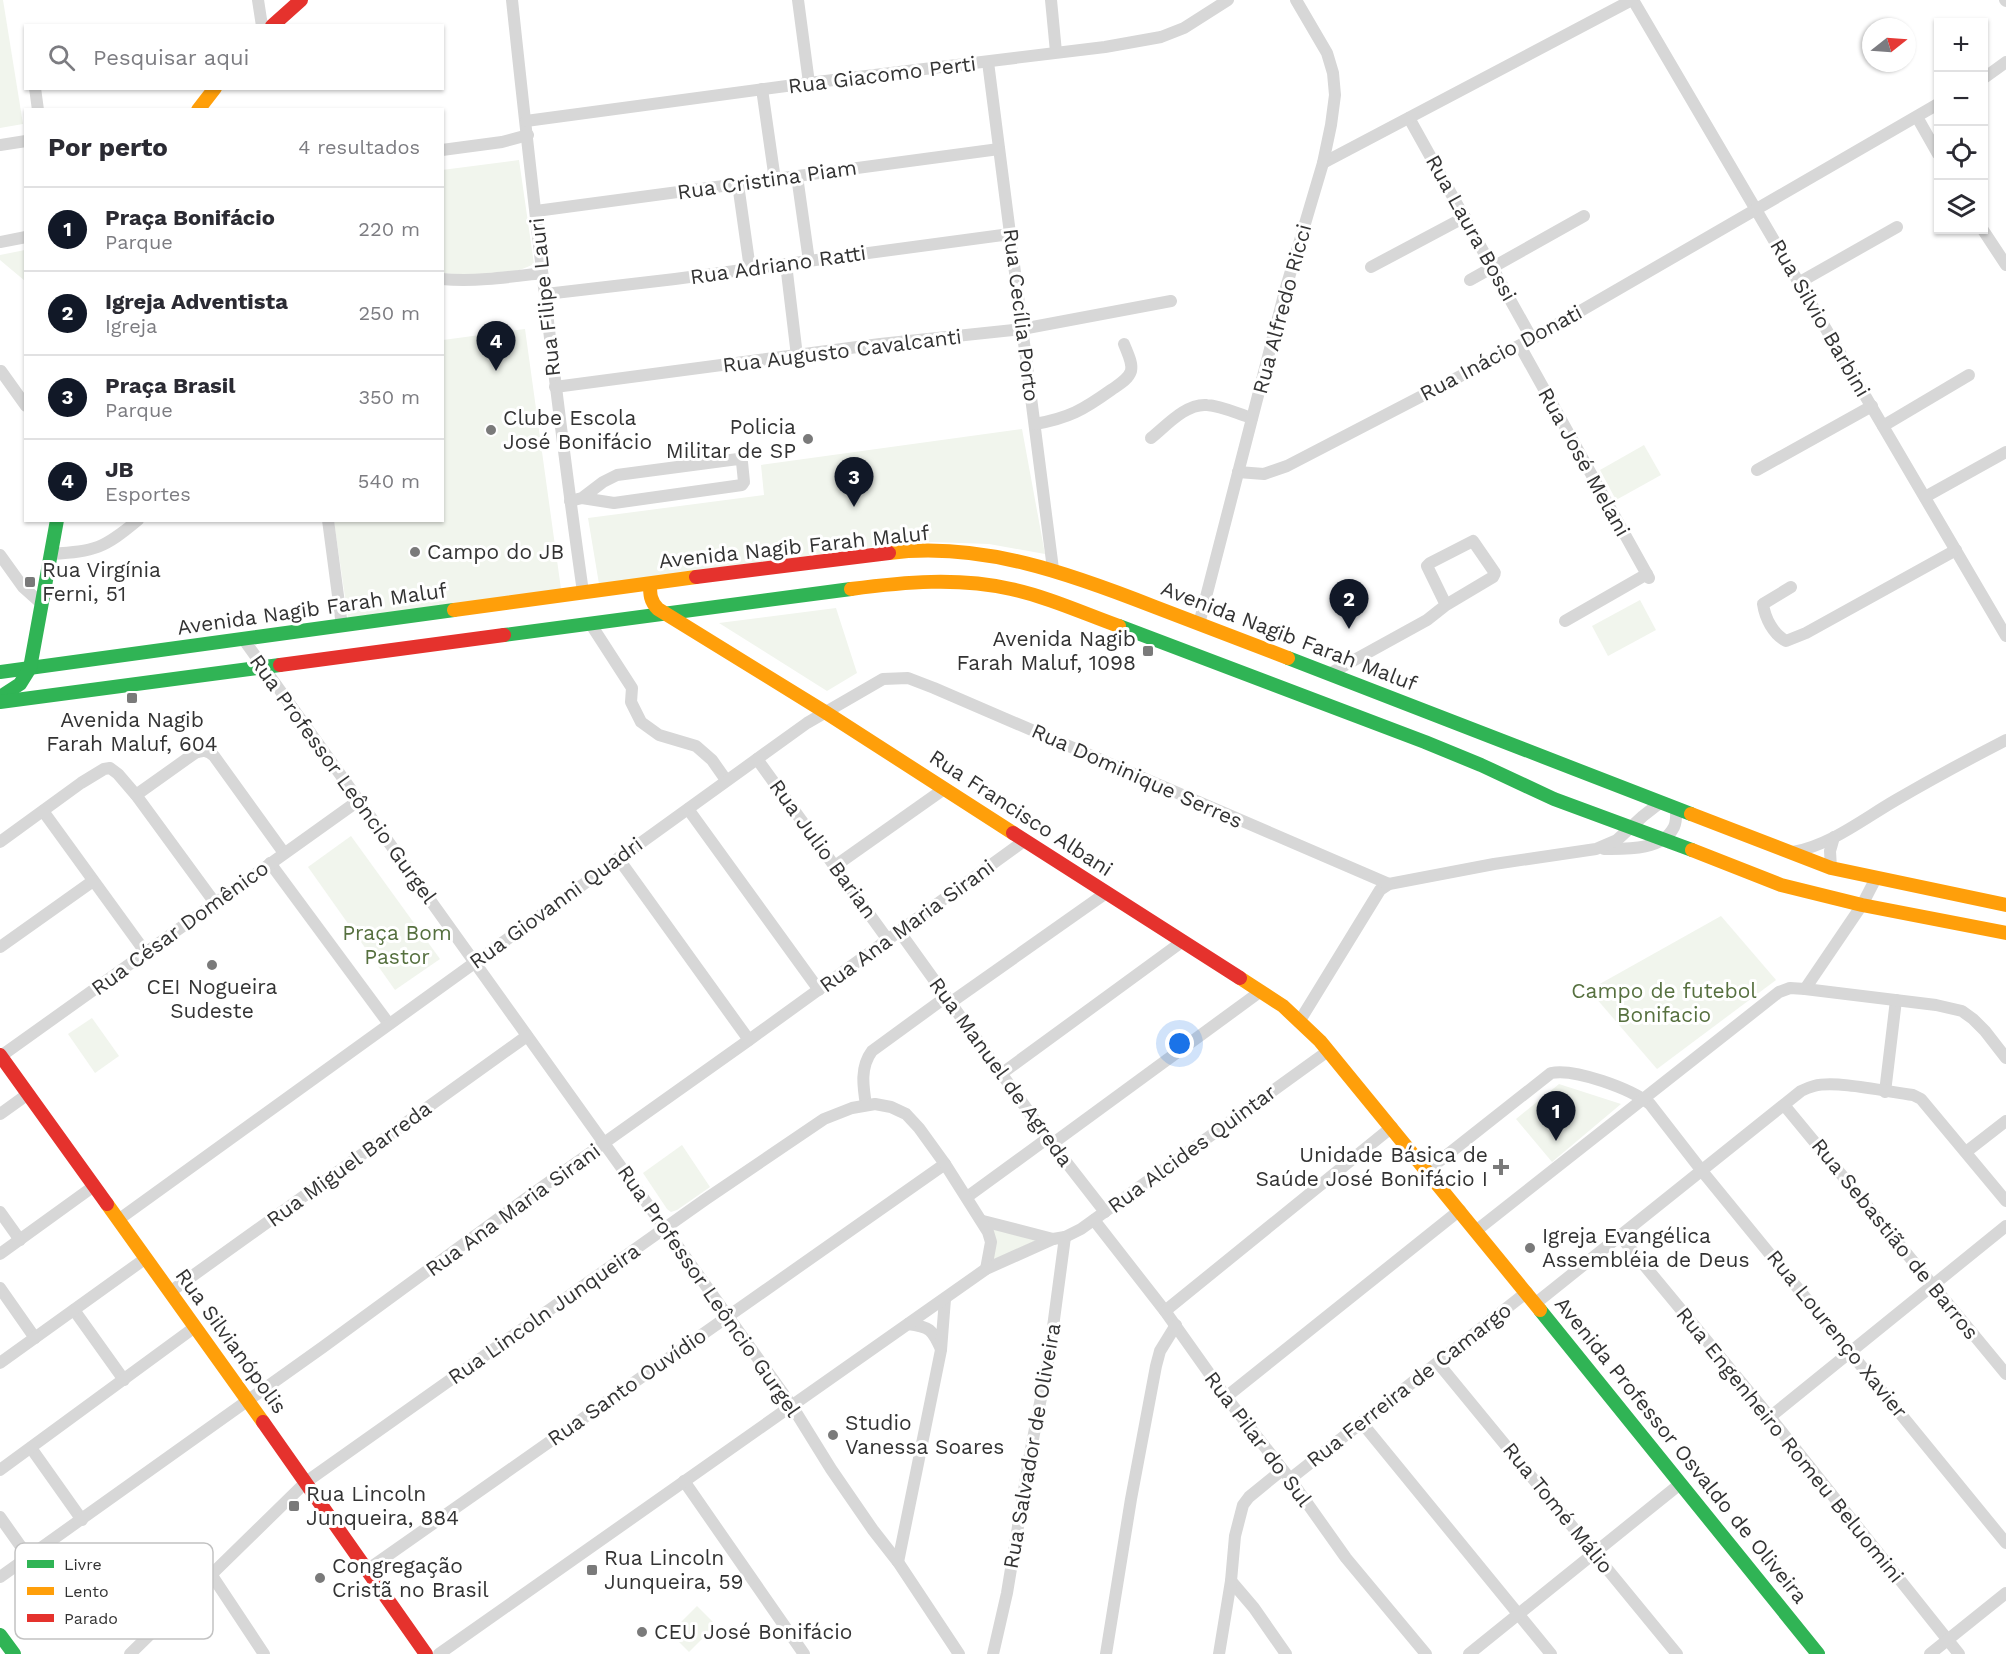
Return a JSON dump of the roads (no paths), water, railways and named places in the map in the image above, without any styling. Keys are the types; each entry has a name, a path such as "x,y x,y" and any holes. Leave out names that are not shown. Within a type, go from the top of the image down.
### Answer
{"main road":[{"path":"268,24 301,0"},
{"path":"200,108 213,90"},
{"path":"0,697 20,684 30,668 57,522"},
{"name":"Avenida Nagib Farah Maluf","path":"0,672 583,592 901,552 985,554 1053,569 1790,853 1831,867 1876,878 2006,905"},
{"path":"0,702 595,622 675,616 903,582 935,581 1009,588 1045,598 1425,742 1554,799 1781,885 1862,905 2006,933"},
{"name":"Rua Francisco Albani","path":"654,584 650,595 653,604 1261,991 1283,1006 1328,1051"},
{"path":"583,592 595,622"},
{"path":"563,595 571,610 568,626"},
{"path":"1169,645 1191,644 1199,624"},
{"name":"Avenida Professor Osvaldo de Oliveira","path":"1328,1051 1461,1210 1818,1654"},
{"name":"Rua Silvianópolis","path":"1,1055 426,1654"},
{"path":"0,1635 14,1654"}],"street":[{"path":"258,0 267,24"},
{"name":"Rua Filipe Lauri","path":"512,0 555,387 576,499 583,592"},
{"path":"798,0 809,83"},
{"path":"1051,0 1056,52"},
{"name":"Rua Giacomo Perti","path":"526,121 762,89 1105,47 1161,37 1184,28 1228,0"},
{"name":"Rua Alfredo Ricci","path":"1199,624 1285,291 1323,163 1335,95 1333,73 1327,53 1296,0"},
{"path":"1323,163 1633,0"},
{"name":"Rua Silvio Barbini","path":"1633,0 2006,636"},
{"name":"Rua Cecília Porto","path":"988,62 1053,569"},
{"path":"1988,75 2006,63"},
{"path":"762,89 775,180"},
{"path":"35,90 38,108"},
{"name":"Rua Inácio Donati","path":"1238,472 1264,474 1287,466 1520,346 1934,107"},
{"path":"1917,117 1934,147"},
{"name":"Rua Laura Bossi","path":"1408,118 1532,339"},
{"path":"444,150 502,142 528,135"},
{"path":"0,145 24,141"},
{"name":"Rua Cristina Piam","path":"536,211 999,149"},
{"path":"797,176 808,261"},
{"path":"738,184 750,269"},
{"path":"1470,280 1584,216"},
{"path":"1371,267 1465,217"},
{"path":"1800,282 1898,227"},
{"name":"Rua Adriano Ratti","path":"546,294 1010,234"},
{"path":"1986,234 2006,265"},
{"path":"0,242 24,237"},
{"path":"786,264 797,356"},
{"path":"444,279 492,279 542,273"},
{"name":"Rua Augusto Cavalcanti","path":"555,387 1022,329 1171,301"},
{"path":"1035,424 1054,421 1083,410 1124,381 1132,368 1124,344"},
{"name":"Rua José Melani","path":"1520,346 1618,528 1648,576 1565,621"},
{"path":"2,371 24,403"},
{"path":"1883,426 1969,375"},
{"path":"1151,438 1188,408 1199,405 1207,405 1252,418"},
{"path":"1757,470 1872,406"},
{"path":"1925,497 2006,452"},
{"path":"738,459 741,462 744,482 742,485 614,503 576,499 617,476 738,459"},
{"path":"51,554 100,548 112,542 136,522"},
{"path":"328,522 342,626"},
{"path":"1329,674 1427,620 1446,605 1495,575 1473,541 1427,566 1446,605"},
{"path":"1791,587 1763,604 1764,613 1778,637 1786,641 1806,633 1956,550"},
{"path":"0,555 23,587 42,604"},
{"path":"595,622 632,688 631,702 641,722 659,735 696,746 712,760 726,780"},
{"name":"Rua Professor Leôncio Gurgel","path":"244,640 792,1406 867,1521 898,1562 959,1654"},
{"name":"Rua Dominique Serres","path":"883,679 908,678 934,688 1389,885"},
{"name":"Rua Giovanni Quadri","path":"118,1220 726,780 825,712 883,679"},
{"path":"1790,853 1809,849 1834,837 2006,740"},
{"path":"136,795 195,753 204,750 214,756 284,853"},
{"name":"Rua Julio Barian","path":"757,759 888,940"},
{"path":"0,842 97,773 110,768 136,795 215,903"},
{"path":"835,866 944,789"},
{"name":"Rua César Domênico","path":"1,1055 358,801"},
{"path":"1596,849 1611,844 1661,802"},
{"path":"1299,1022 1380,890 1389,885 1494,864 1596,849 1627,849 1649,845 1662,839 1674,827 1676,808"},
{"path":"688,809 819,990"},
{"path":"43,811 146,953"},
{"path":"1831,867 1830,851 1834,837"},
{"name":"Rua Ana Maria Sirani","path":"50,1543 1024,841"},
{"path":"618,858 749,1040"},
{"path":"270,863 389,1024"},
{"path":"1805,989 1862,905 1876,878"},
{"path":"0,947 93,881"},
{"path":"866,1105 864,1069 866,1059 872,1051 1106,892"},
{"name":"Rua Manuel de Agreda","path":"899,931 1050,1141 1105,1212"},
{"path":"1001,1074 1183,941"},
{"path":"1477,1230 1770,997 1790,988 1936,1005 1962,1011 1985,1031 2006,1058"},
{"path":"967,1197 1261,991"},
{"path":"1885,1092 1896,1000"},
{"name":"Rua Miguel Barreda","path":"170,1292 528,1036"},
{"name":"Rua Alcides Quintar","path":"990,1268 1081,1229 1328,1051"},
{"path":"1428,1170 1551,1073 1560,1071 1576,1073 1628,1091 1643,1099"},
{"path":"1536,1304 1801,1091 1813,1086 1835,1085 1913,1095 1921,1099 2006,1201"},
{"path":"0,1114 28,1094"},
{"name":"Rua Lourenço Xavier","path":"1643,1099 1650,1104 1702,1171 2006,1543"},
{"name":"Rua Lincoln Junqueira","path":"213,1572 306,1482 706,1199 824,1119 852,1108 875,1104 891,1107 906,1114 919,1128 983,1221 991,1242 990,1268"},
{"name":"Rua Sebastião de Barros","path":"1784,1105 2006,1374"},
{"path":"1966,1152 2006,1121"},
{"path":"1165,1311 1392,1127"},
{"name":"Rua Santo Ouvídio","path":"367,1570 945,1164"},
{"path":"0,1254 94,1186"},
{"path":"1226,1397 1461,1210"},
{"path":"0,1212 20,1240"},
{"name":"Rua Pilar do Sul","path":"1094,1220 1176,1325 1226,1397 1286,1474 1346,1558 1426,1654"},
{"path":"983,1221 1059,1238"},
{"path":"1770,1418 2006,1226"},
{"name":"Rua Engenheiro Romeu Beluomini","path":"1620,1236 1770,1418 1959,1654"},
{"name":"Rua Salvador de Oliveira","path":"993,1654 1007,1593 1049,1357 1059,1238"},
{"path":"0,1363 146,1258"},
{"path":"439,1654 990,1268"},
{"path":"0,1288 35,1338"},
{"name":"Rua Ferreira de Camargo","path":"1219,1654 1231,1581 1235,1536 1243,1505 1249,1497 1362,1423 1527,1292"},
{"path":"898,1562 941,1350 945,1299"},
{"path":"74,1310 124,1380"},
{"path":"908,1324 926,1327 934,1332 941,1350"},
{"path":"1106,1654 1131,1499 1156,1366 1167,1338 1176,1325"},
{"path":"0,1470 195,1328"},
{"name":"Rua Tomé Málio","path":"1438,1363 1677,1654"},
{"path":"1362,1423 1551,1654"},
{"path":"31,1448 82,1520"},
{"path":"684,1481 804,1654"},
{"path":"1469,1654 1680,1484"},
{"path":"0,1516 19,1543"},
{"name":"Rua Ana Maria Sirani","path":"0,1577 15,1567"},
{"path":"213,1577 264,1654"},
{"path":"1231,1581 1254,1608 1286,1654"},
{"path":"1930,1654 2006,1593"},
{"name":"Rua Lincoln Junqueira","path":"130,1654 145,1639"}],"place":[{"name":"JB","path":"496,371"},
{"name":"Clube Escola José Bonifácio","path":"491,430"},
{"name":"Policia Militar de SP","path":"808,439"},
{"name":"Praça Brasil","path":"854,507"},
{"name":"Campo do JB","path":"415,552"},
{"name":"Rua Virgínia Ferni, 51","path":"30,582"},
{"name":"Igreja Adventista","path":"1349,629"},
{"name":"Avenida Nagib Farah Maluf, 1098","path":"1148,651"},
{"name":"Avenida Nagib Farah Maluf, 604","path":"132,698"},
{"name":"CEI Nogueira Sudeste","path":"212,965"},
{"name":"Praça Bonifácio","path":"1556,1141"},
{"name":"Unidade Básica de Saúde José Bonifácio I","path":"1501,1167"},
{"name":"Igreja Evangélica Assembléia de Deus","path":"1530,1248"},
{"name":"Studio Vanessa Soares","path":"833,1435"},
{"name":"Rua Lincoln Junqueira, 884","path":"294,1506"},
{"name":"Rua Lincoln Junqueira, 59","path":"592,1570"},
{"name":"Congregação Cristã no Brasil","path":"320,1578"},
{"name":"CEU José Bonifácio","path":"642,1632"}],"park label":[{"name":"Praça Bom Pastor","path":"397,945"},
{"name":"Campo de futebol Bonifacio","path":"1664,1003"}]}
